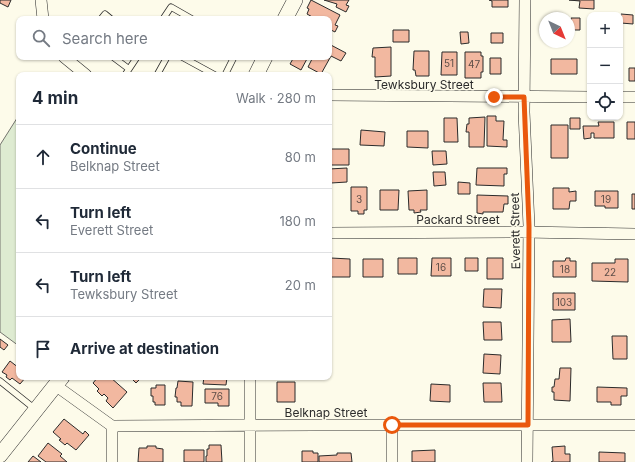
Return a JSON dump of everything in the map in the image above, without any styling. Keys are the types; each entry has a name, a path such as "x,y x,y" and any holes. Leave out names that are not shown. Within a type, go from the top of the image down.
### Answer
{"main road":[{"path":"287,16 295,0"},
{"path":"257,72 263,60"},
{"path":"0,454 58,381"}],"street":[{"path":"41,0 44,16"},
{"name":"Everett Street","path":"525,0 524,97 529,232 527,462"},
{"path":"68,60 82,72"},
{"name":"Tewksbury Street","path":"332,95 587,97"},
{"path":"623,97 635,97"},
{"name":"Packard Street","path":"332,232 529,232 635,234"},
{"path":"250,380 250,462"},
{"path":"58,381 112,426 112,462"},
{"path":"392,425 392,462"},
{"name":"Belknap Street","path":"112,426 635,425"}],"lane":[{"path":"165,16 171,7 187,16"},
{"path":"117,60 129,69"},
{"path":"127,72 135,60"},
{"path":"159,72 165,60"},
{"path":"188,60 210,72"},
{"path":"226,72 232,60"},
{"path":"0,381 35,410"}],"green space":[{"path":"16,120 16,344 0,332 0,145"}],"building":[{"path":"0,0 11,0 8,7 0,3"},
{"path":"311,0 340,15 335,25 338,26 335,32 332,30 332,16 311,16 307,14 309,9 307,8"},
{"path":"324,0 349,0 346,5 349,6 346,12 336,7 337,4"},
{"path":"489,0 508,0 508,7 492,7 492,1"},
{"path":"569,0 594,0 594,9 579,8 580,1"},
{"path":"623,14 633,15 633,24 623,23"},
{"path":"575,18 580,18 580,30 575,30"},
{"path":"393,30 409,30 409,42 393,42"},
{"path":"460,32 468,32 469,43 461,44"},
{"path":"491,33 503,33 503,43 491,43"},
{"path":"332,46 346,53 341,61 332,56"},
{"path":"391,47 391,76 375,77 375,57 372,57 373,48"},
{"path":"414,51 429,51 429,76 416,76 415,70 413,70"},
{"path":"442,52 457,52 457,75 441,75"},
{"path":"465,52 481,52 481,56 483,56 483,72 481,72 481,78 465,78"},
{"path":"490,58 501,58 501,74 490,74"},
{"path":"551,59 577,59 577,74 551,74"},
{"path":"292,60 306,60 301,70 290,64"},
{"path":"312,60 329,60 322,72 317,72 308,67"},
{"path":"629,68 635,68 635,81 629,81"},
{"path":"487,116 496,116 496,121 504,121 503,140 507,140 507,147 487,146"},
{"path":"485,117 484,147 469,147 469,132 466,132 467,124 469,124 469,118"},
{"path":"444,118 457,118 458,142 444,142"},
{"path":"570,118 580,118 580,129 570,129"},
{"path":"598,122 614,122 614,138 594,138 594,133 591,133 591,138 584,139 583,126 599,126"},
{"path":"627,122 635,122 635,139 627,139"},
{"path":"551,125 568,125 568,158 551,158"},
{"path":"361,130 385,132 384,146 360,145"},
{"path":"407,131 428,131 428,148 407,147"},
{"path":"332,149 349,149 349,165 332,165"},
{"path":"432,151 446,151 447,164 433,165"},
{"path":"347,168 347,182 332,183 332,169"},
{"path":"477,168 507,168 507,174 504,174 504,186 476,185"},
{"path":"433,172 445,172 446,185 434,186"},
{"path":"458,182 470,183 470,194 458,194"},
{"path":"351,187 367,187 367,210 364,210 364,214 358,214 358,211 351,211"},
{"path":"553,188 569,188 569,192 576,191 576,201 570,201 569,209 553,209"},
{"path":"380,190 399,190 398,210 380,210"},
{"path":"427,190 427,210 420,210 421,212 414,213 414,210 409,210 408,191"},
{"path":"595,191 618,191 618,208 595,206"},
{"path":"632,194 635,194 635,209 632,209"},
{"path":"477,195 508,196 508,204 504,204 503,212 483,212 483,214 477,213"},
{"path":"332,258 350,259 350,277 332,277"},
{"path":"398,258 417,258 417,274 398,274"},
{"path":"432,258 451,258 451,276 431,276"},
{"path":"465,258 478,258 478,271 465,271"},
{"path":"487,258 503,258 503,279 487,279"},
{"path":"566,258 570,258 570,261 576,261 576,277 553,277 553,261 565,261"},
{"path":"363,259 383,259 383,277 363,277"},
{"path":"615,259 628,259 628,282 592,281 592,263 615,263"},
{"path":"484,289 502,289 501,308 483,307"},
{"path":"553,293 575,293 575,310 553,310"},
{"path":"570,319 571,342 552,342 552,320"},
{"path":"483,322 501,322 502,340 484,340"},
{"path":"612,336 627,336 627,359 613,359"},
{"path":"0,339 8,345 4,350 0,347"},
{"path":"484,354 501,355 500,374 483,373"},
{"path":"10,361 16,366 16,380 23,380 20,384 12,378 10,380 6,377 7,375 2,372"},
{"path":"560,368 571,368 570,401 554,400 554,392 552,392 552,387 554,387 555,379 559,379"},
{"path":"96,380 113,380 127,392 113,408 106,401 108,398 104,394 102,396 97,391 99,389 93,383"},
{"path":"204,380 227,380 226,385 203,384"},
{"path":"178,381 193,382 192,406 181,406 181,402 177,402 177,397 175,397"},
{"path":"277,382 295,382 295,402 277,402"},
{"path":"483,383 501,383 502,402 484,402"},
{"path":"431,384 450,385 450,402 430,401"},
{"path":"156,385 165,385 165,405 155,405 155,402 153,402 151,388 156,388"},
{"path":"597,387 627,388 627,396 621,396 621,405 611,405 611,402 597,402"},
{"path":"205,389 229,389 229,406 218,406 218,403 205,403"},
{"path":"64,419 83,434 85,431 89,435 76,450 67,443 65,445 53,432"},
{"path":"48,443 62,454 60,456 67,462 46,462 38,456"},
{"path":"209,445 221,445 222,462 206,462 207,449 209,449"},
{"path":"147,446 156,446 156,448 163,449 163,462 138,462 139,448 147,448"},
{"path":"565,446 565,454 570,454 570,462 551,462 553,461 552,447"},
{"path":"184,450 204,450 204,462 184,462"},
{"path":"435,450 435,462 412,462 412,451"},
{"path":"302,451 313,451 313,453 318,453 318,462 302,462"},
{"path":"599,452 625,453 625,462 599,462"},
{"path":"337,453 351,453 352,462 319,462 319,456 337,455"},
{"path":"33,456 41,462 28,462"}],"route":[{"path":"392,425 528,425 529,226 524,97 494,97"}]}
